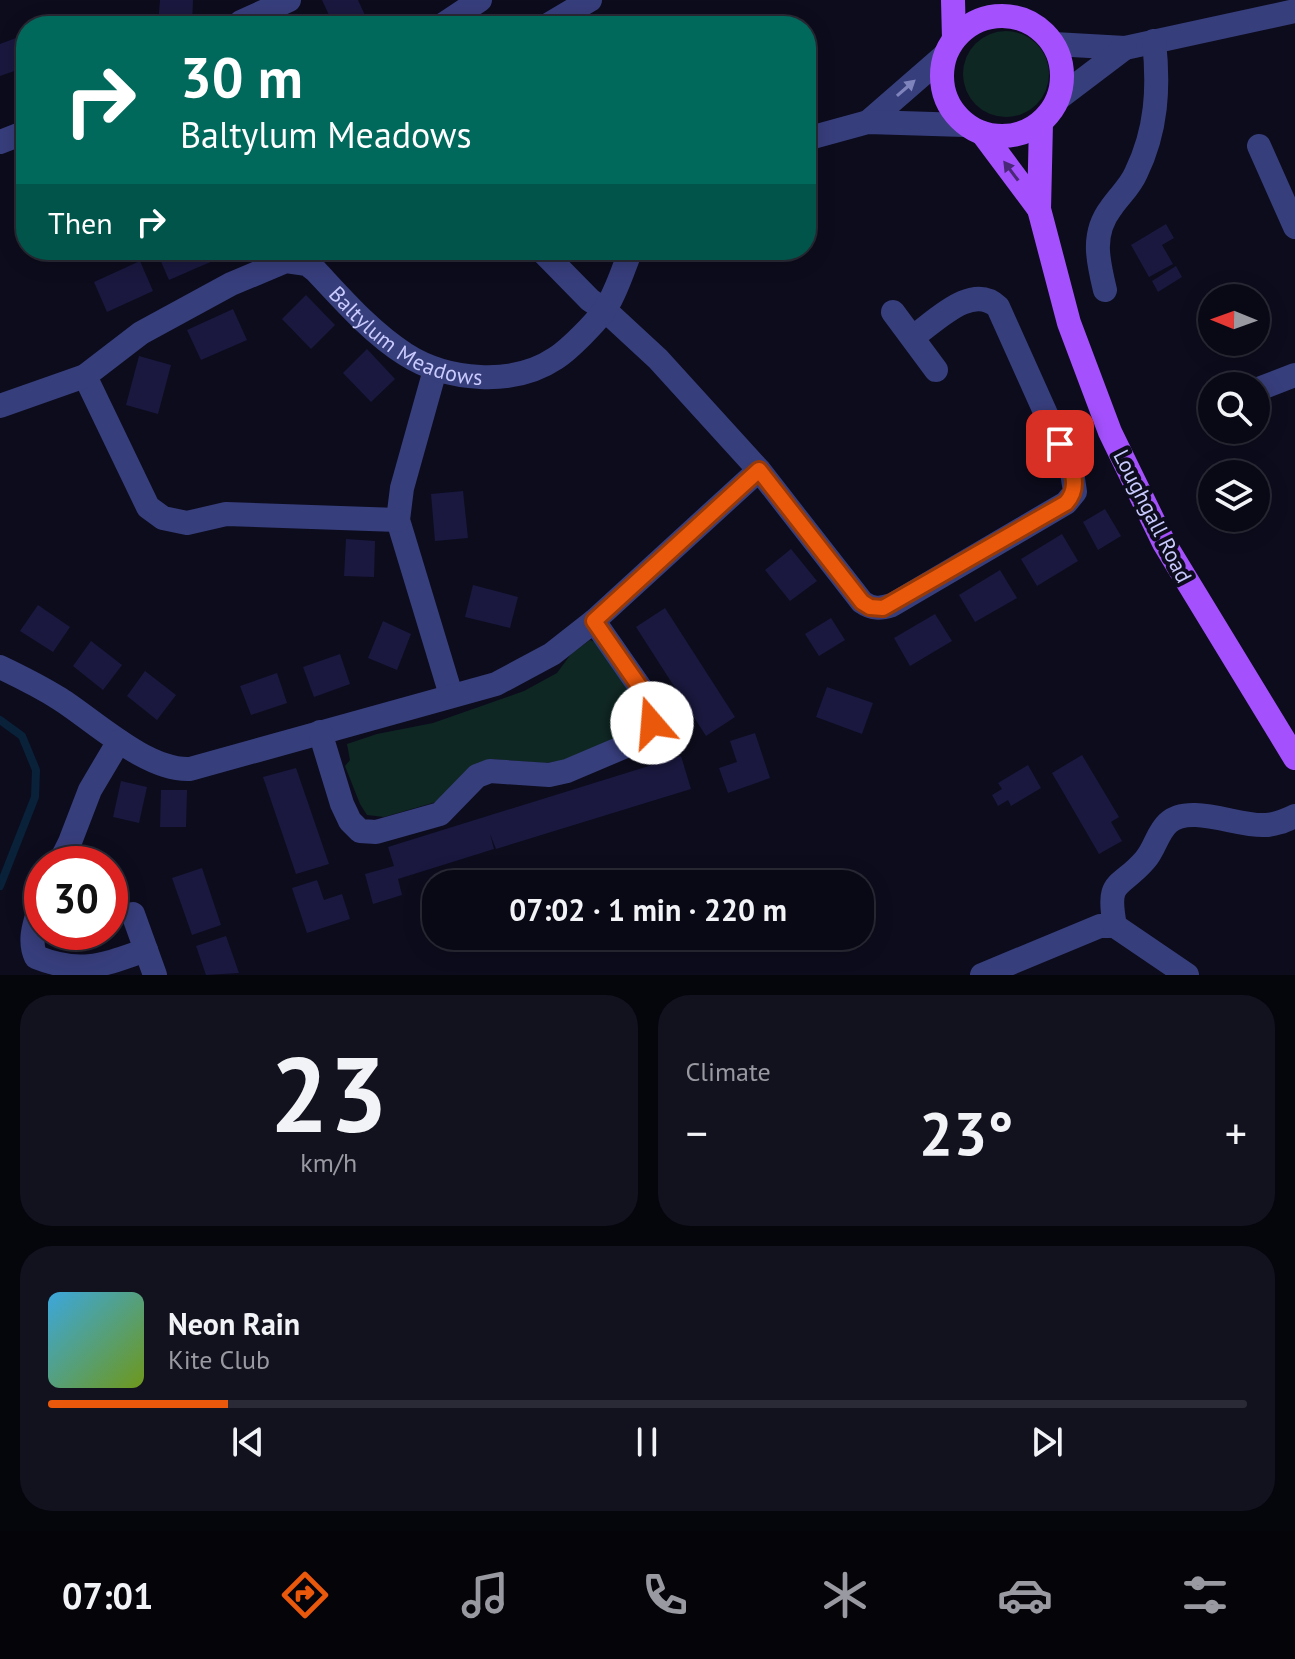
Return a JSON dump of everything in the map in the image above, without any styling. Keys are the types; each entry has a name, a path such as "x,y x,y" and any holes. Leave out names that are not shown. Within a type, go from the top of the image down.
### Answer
{"main road":[{"path":"950,47 968,26 998,8 1041,29 1054,44 1062,70 1059,98 1052,112 1041,123 1023,133 1003,137 974,129 952,111 944,93 941,74 950,47 953,0"},
{"name":"Loughgall Road","path":"1041,123 1039,209 1069,323 1110,432 1164,543 1295,758"},
{"name":"Loughgall Road","path":"974,129 1039,209"}],"street":[{"path":"271,16 289,0"},
{"path":"456,16 480,0"},
{"path":"563,16 590,0"},
{"path":"1054,44 1125,48 1295,11"},
{"path":"1105,290 1097,244 1103,219 1136,173 1151,131 1158,88 1154,41"},
{"path":"868,122 950,47"},
{"path":"1059,98 1125,48"},
{"path":"816,136 868,122 974,129"},
{"path":"1259,146 1295,227"},
{"path":"551,260 590,300 658,359 759,470 862,602 870,607 892,605 1066,503 1075,492 1072,472 998,307 990,300 977,297 965,301 913,337"},
{"name":"Baltylum Meadows","path":"0,406 85,376 141,333 231,284 286,261 296,261 316,271 374,331 435,370 478,378 517,374 556,359 605,310 627,260"},
{"path":"893,312 936,370"},
{"path":"435,370 402,488 398,520 451,695"},
{"path":"1270,385 1295,375"},
{"path":"85,376 148,507 163,518 187,523 226,514 398,520"},
{"path":"0,667 61,700 119,741 166,767 190,769 496,684 552,654 594,621 759,470"},
{"path":"320,732 342,804 350,821 360,831 376,832 440,814 477,776 490,771 549,775 567,771 640,740 652,723 651,703 594,621"},
{"path":"68,846 90,790 119,741"},
{"path":"1115,926 1110,900 1114,889 1147,859 1159,833 1170,820 1182,815 1265,826 1295,816"},
{"path":"133,914 155,975"},
{"path":"982,975 1100,926 1115,926 1187,975"},
{"path":"33,950 36,957 78,967 98,967 146,950"}],"green space":[{"path":"1006,31 1030,38 1042,50 1049,74 1042,98 1030,110 1006,117 982,110 970,98 963,74 970,50 982,38"},
{"path":"590,640 600,644 623,671 644,715 637,728 580,758 545,763 490,759 436,802 384,817 367,815 345,766 350,760 347,744 377,734 433,723 524,691 557,673 571,654"}],"building":[{"path":"160,0 193,0 192,16 159,16"},
{"path":"322,0 358,0 365,16 329,16"},
{"path":"16,38 16,70 0,76 0,44"},
{"path":"1166,224 1174,238 1162,245 1173,264 1149,277 1131,245"},
{"path":"160,260 215,260 169,280"},
{"path":"140,261 153,291 107,312 94,282"},
{"path":"1176,266 1182,277 1158,292 1152,281"},
{"path":"306,295 335,325 311,349 282,319"},
{"path":"233,309 247,340 201,360 187,330"},
{"path":"367,349 395,379 371,402 343,373"},
{"path":"139,356 171,365 158,414 126,405"},
{"path":"463,491 468,538 435,541 431,494"},
{"path":"1105,509 1121,536 1098,550 1083,522"},
{"path":"1062,534 1078,561 1037,586 1021,559"},
{"path":"346,539 375,541 374,577 344,576"},
{"path":"791,549 817,581 790,601 765,570"},
{"path":"1000,570 1017,598 975,622 959,595"},
{"path":"473,585 518,597 510,628 465,617"},
{"path":"38,605 70,627 53,652 20,631"},
{"path":"665,608 735,717 706,736 636,627"},
{"path":"935,614 952,641 910,666 894,638"},
{"path":"831,618 845,640 819,656 805,634"},
{"path":"383,621 411,634 397,670 368,658"},
{"path":"91,641 122,665 103,690 73,666"},
{"path":"340,654 350,684 314,697 303,667"},
{"path":"145,671 176,695 157,720 127,696"},
{"path":"277,673 287,703 251,715 240,686"},
{"path":"827,687 873,703 862,734 816,717"},
{"path":"755,733 770,778 728,793 719,768 737,762 730,741"},
{"path":"1082,755 1119,817 1111,822 1122,841 1099,854 1052,773"},
{"path":"681,756 691,789 496,849 490,834 494,849 398,879 402,895 373,904 365,874 394,866 388,847"},
{"path":"1028,765 1041,788 1011,806 1008,800 998,806 992,795 1002,789 998,783"},
{"path":"296,768 329,864 296,874 263,777"},
{"path":"121,781 147,787 139,823 113,817"},
{"path":"161,790 187,790 186,827 160,827"},
{"path":"202,868 221,925 192,935 172,878"},
{"path":"317,880 324,900 342,894 350,919 307,933 292,888"},
{"path":"226,936 239,973 206,975 196,946"}],"waterway":[{"path":"0,720 22,736 36,770 35,797 0,886"}],"route":[{"path":"652,723 651,703 594,621 759,470 862,602 870,607 883,608 1066,503 1075,492 1075,482 1060,444"}]}
